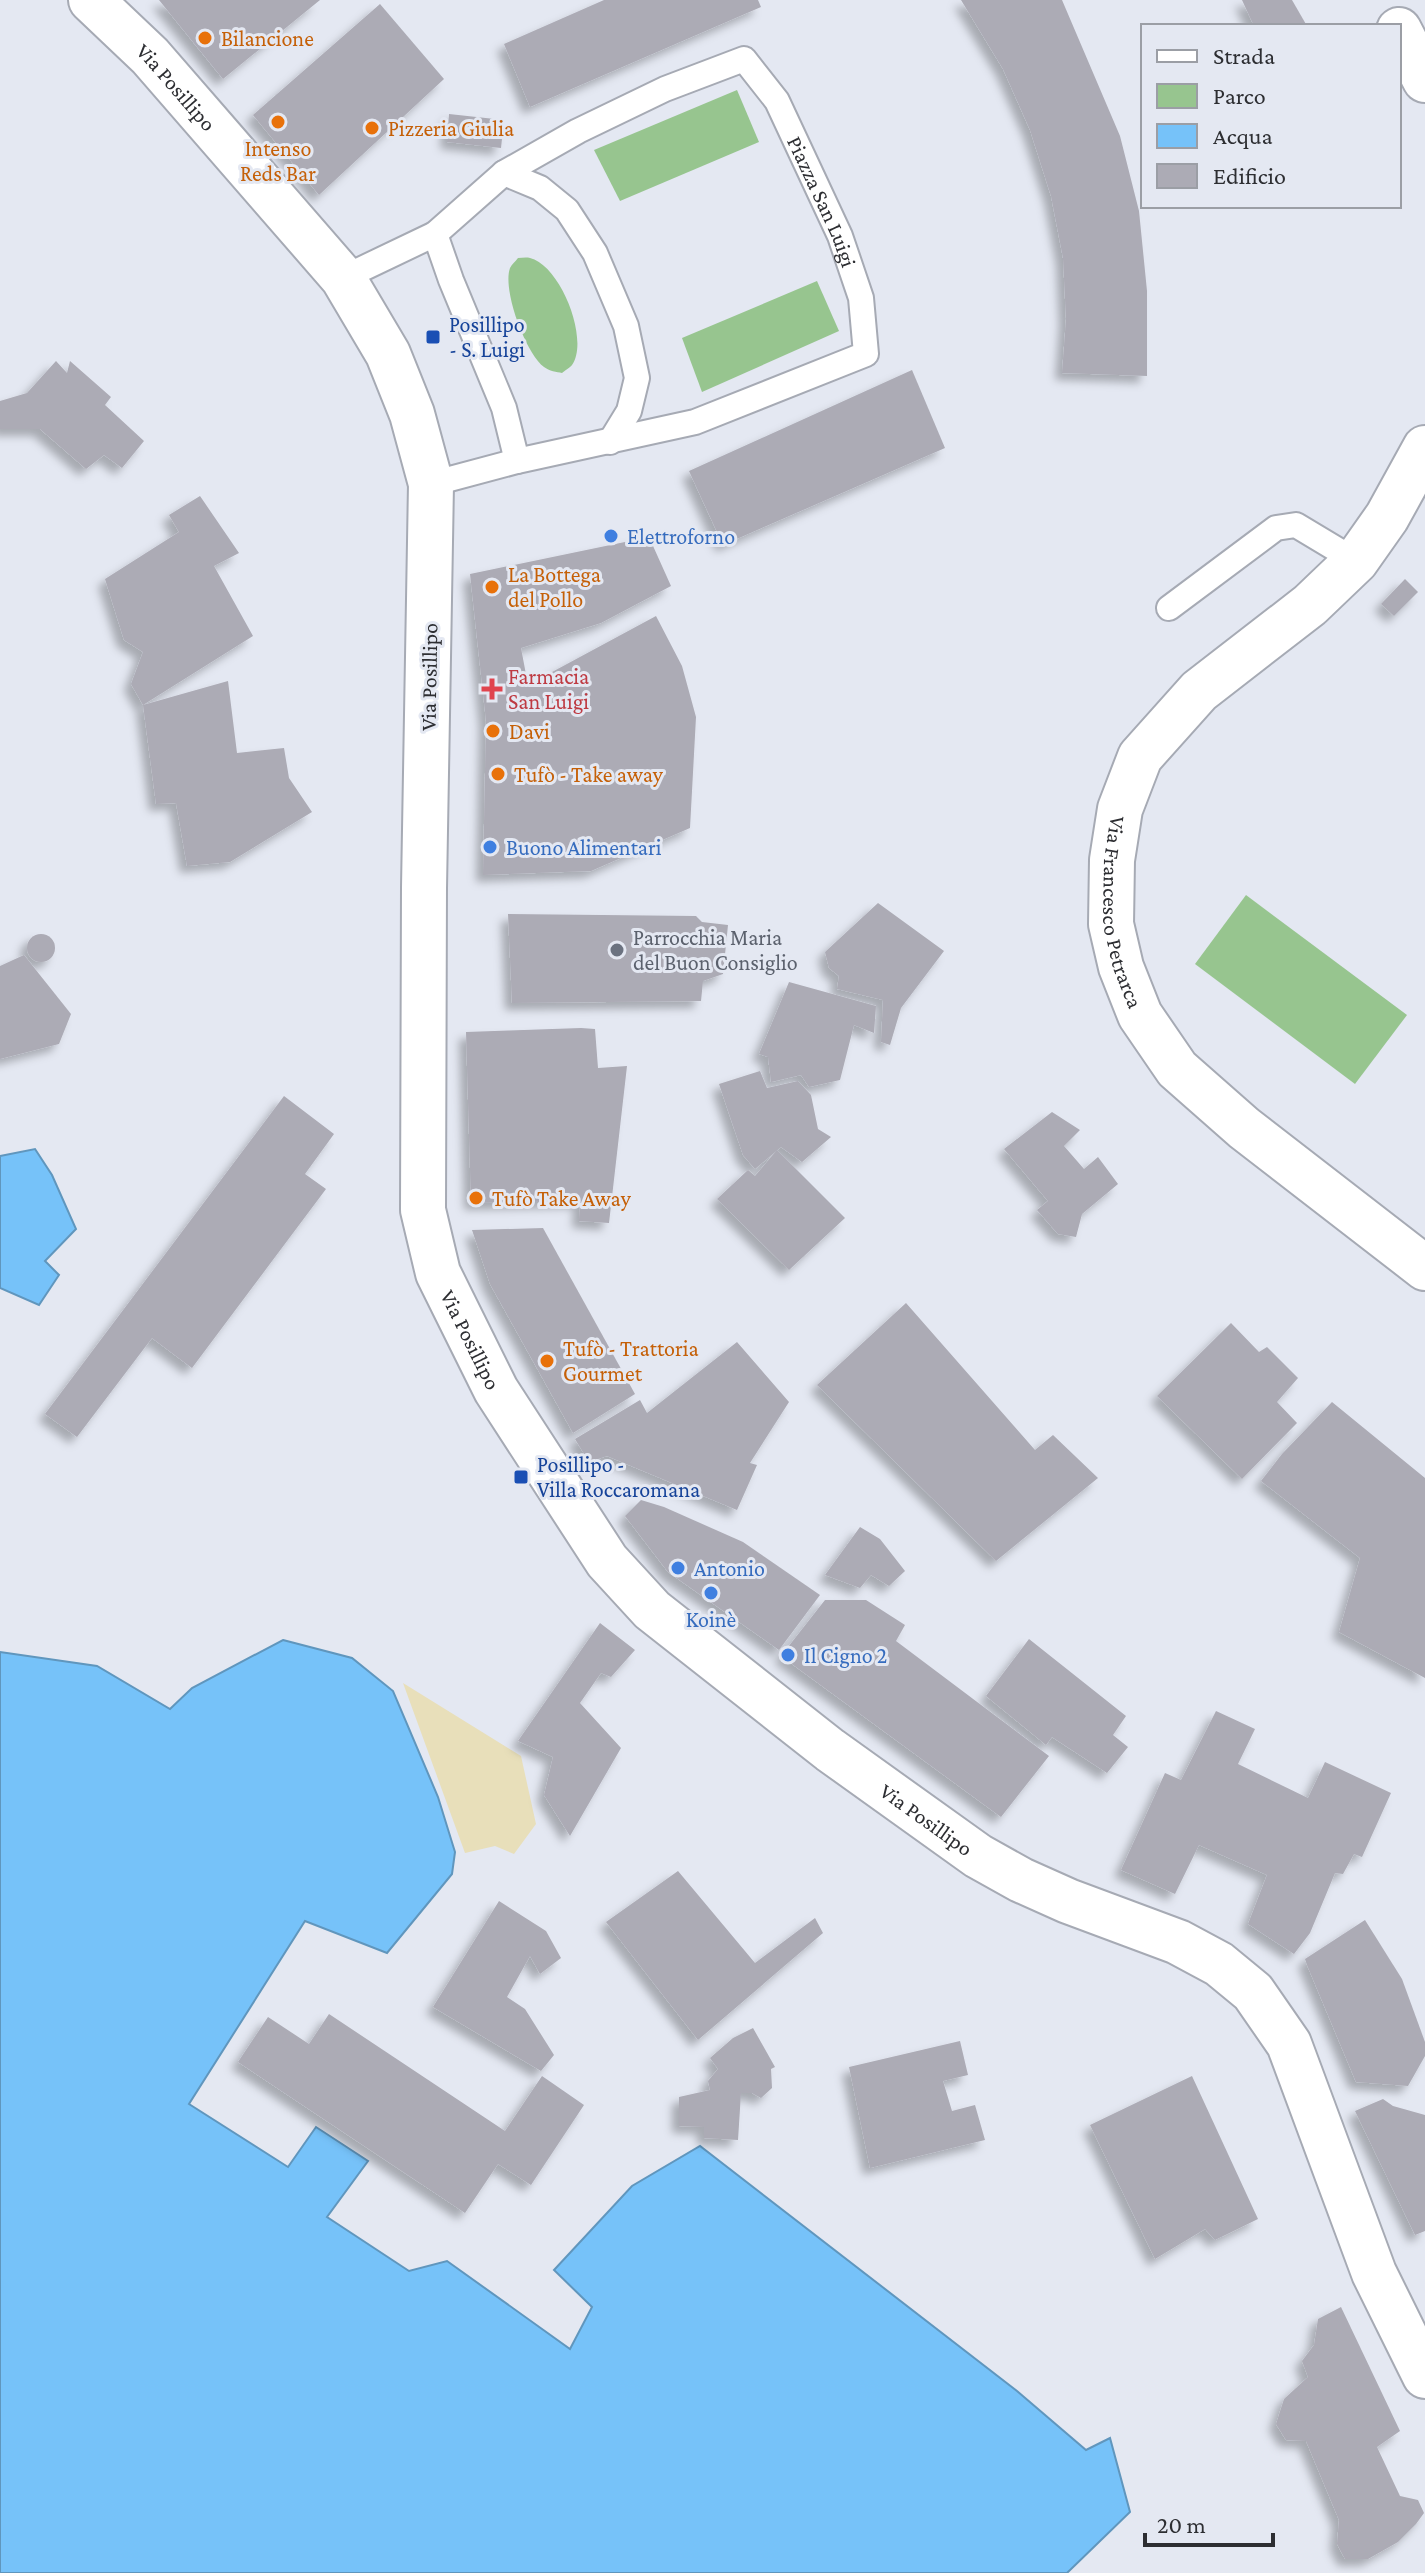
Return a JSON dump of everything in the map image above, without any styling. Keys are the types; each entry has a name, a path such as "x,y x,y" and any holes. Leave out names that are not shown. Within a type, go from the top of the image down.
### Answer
{"street":[{"name":"Via Posillipo","path":"91,0 150,56 343,278 388,354 412,414 431,484 423,919 423,1210 438,1273 496,1390 607,1561 652,1610 830,1750 978,1856 1056,1896 1178,1942 1219,1964 1253,1992 1289,2044 1374,2273 1425,2376"},
{"path":"1381,0 1396,24"},
{"path":"1401,34 1425,80"},
{"name":"Via Francesco Petrarca","path":"1425,448 1387,517 1356,561 1310,605 1199,691 1140,757 1120,809 1112,860 1111,924 1121,967 1140,1015 1177,1069 1244,1128 1425,1268"}],"lane":[{"name":"Piazza San Luigi","path":"343,278 435,234 504,173 590,125 665,89 744,59 777,101 840,236 861,298 866,354 695,422 517,461 431,484"},
{"path":"504,173 540,188 567,210 595,253 626,326 637,378 629,411 610,442"},
{"path":"435,234 504,408 517,461"},
{"path":"1169,608 1276,528 1296,525 1356,561"}],"green space":[{"path":"737,90 759,142 620,201 594,150"},
{"path":"518,258 530,258 541,264 552,274 569,304 575,322 577,353 572,366 562,373 546,368 537,360 517,321 508,278 510,268"},
{"path":"817,281 839,331 702,392 682,338"},
{"path":"1246,895 1407,1015 1355,1084 1195,964"}],"sand":[{"path":"403,1683 521,1756 536,1824 514,1854 495,1846 465,1853"}],"water":[{"path":"35,1149 52,1175 76,1229 45,1261 59,1275 39,1305 0,1288 0,1156"},
{"path":"283,1640 352,1658 393,1691 438,1797 455,1852 452,1874 387,1953 305,1921 189,2104 288,2167 316,2127 368,2161 327,2217 409,2271 447,2261 570,2349 592,2307 554,2270 632,2186 700,2146 1017,2391 1086,2450 1110,2438 1130,2512 1067,2573 0,2573 0,1652 97,1666 170,1709 192,1688"}],"building":[{"path":"159,0 320,0 223,79"},
{"path":"604,0 758,0 761,7 530,107 504,44"},
{"path":"961,0 1062,0 1120,136 1139,211 1147,291 1147,376 1062,373 1066,319 1063,258 1051,196 1030,130 1003,69"},
{"path":"1242,0 1292,0 1306,24 1253,24"},
{"path":"380,4 444,79 319,195 253,115"},
{"path":"449,114 504,120 501,148 447,142"},
{"path":"56,361 67,373 70,361 111,397 105,405 144,441 122,468 104,455 86,469 40,429 0,429 0,401 27,393"},
{"path":"912,370 945,448 723,545 689,471"},
{"path":"200,496 239,553 214,566 253,636 143,705 131,684 143,652 124,640 105,579 179,532 169,515"},
{"path":"649,537 671,586 601,623 521,648 528,685 656,616 682,666 696,717 690,828 591,871 483,875 486,721 470,574"},
{"path":"1405,579 1418,592 1394,616 1381,604"},
{"path":"228,681 237,753 284,748 289,778 312,812 230,862 187,866 176,803 156,804 143,705"},
{"path":"878,903 944,951 901,1008 890,1045 881,1042 883,1000 837,989 839,976 829,968 825,952"},
{"name":"Parrocchia Maria del Buon Consiglio","path":"508,914 696,916 702,922 728,925 723,974 703,981 701,1001 512,1003"},
{"path":"41,934 51,938 55,948 51,958 41,962 31,958 27,948 31,938"},
{"path":"24,955 71,1014 59,1044 0,1059 0,966"},
{"path":"789,982 876,1006 874,1033 854,1025 840,1080 809,1087 801,1075 771,1082 768,1057 759,1054"},
{"path":"595,1029 598,1068 627,1066 609,1223 579,1221 580,1201 471,1203 466,1032"},
{"path":"760,1071 767,1088 798,1081 811,1095 818,1129 831,1137 802,1162 781,1147 755,1169 743,1155 719,1084"},
{"path":"284,1096 334,1134 305,1174 326,1189 192,1368 152,1338 77,1437 45,1414"},
{"path":"1052,1112 1080,1130 1064,1146 1084,1169 1098,1157 1118,1184 1082,1214 1076,1237 1058,1234 1037,1210 1048,1201 1004,1149"},
{"path":"777,1150 845,1218 789,1270 717,1199 748,1170 755,1176"},
{"path":"543,1228 635,1394 573,1433 490,1284 472,1230"},
{"path":"906,1303 1035,1450 1053,1435 1098,1478 996,1561 817,1385"},
{"path":"1231,1323 1259,1352 1267,1347 1298,1378 1277,1402 1297,1423 1242,1479 1157,1396"},
{"path":"737,1342 789,1402 750,1463 757,1465 737,1510 607,1456 589,1462 575,1439 640,1400 647,1413"},
{"path":"1332,1402 1425,1478 1425,1678 1339,1632 1360,1558 1261,1481 1282,1454"},
{"path":"641,1500 743,1542 820,1595 779,1650 668,1572 625,1516"},
{"path":"860,1527 880,1539 905,1571 889,1586 871,1575 860,1588 825,1575"},
{"path":"825,1600 866,1600 905,1625 896,1641 1049,1756 1001,1817 781,1656"},
{"path":"600,1623 635,1650 611,1677 601,1673 580,1703 621,1748 570,1836 544,1795 553,1757 518,1741"},
{"path":"1029,1639 1126,1716 1113,1735 1128,1747 1107,1773 1052,1737 1046,1745 986,1696"},
{"path":"1216,1711 1255,1729 1238,1764 1308,1798 1325,1762 1391,1793 1362,1857 1354,1854 1343,1874 1335,1873 1310,1933 1294,1954 1248,1924 1267,1875 1199,1845 1175,1894 1121,1870 1165,1773 1181,1780"},
{"path":"678,1871 755,1963 815,1918 823,1933 698,2040 606,1922"},
{"path":"499,1901 546,1931 561,1958 540,1974 530,1956 507,1997 525,2009 554,2055 541,2071 433,2007"},
{"path":"1365,1920 1402,1979 1425,2042 1425,2056 1408,2086 1356,2082 1305,1959"},
{"path":"329,2014 505,2131 542,2076 584,2105 531,2185 498,2164 465,2213 238,2062 268,2017 309,2044"},
{"path":"753,2028 775,2067 771,2069 772,2088 761,2098 752,2093 741,2093 738,2140 704,2138 704,2127 679,2126 679,2097 710,2090 708,2081 718,2069 710,2058 733,2038"},
{"path":"960,2041 968,2075 943,2081 952,2111 975,2105 985,2140 870,2168 849,2067"},
{"path":"1192,2076 1258,2219 1215,2240 1205,2229 1155,2259 1090,2125"},
{"path":"1383,2099 1393,2106 1425,2115 1425,2231 1415,2235 1355,2111"},
{"path":"1341,2307 1400,2431 1377,2447 1400,2496 1418,2500 1424,2513 1398,2542 1368,2559 1345,2559 1337,2544 1339,2520 1306,2441 1286,2440 1276,2424 1284,2399 1308,2377 1302,2361 1314,2345 1318,2319"}],"place":[{"name":"Bilancione","path":"205,38"},
{"name":"Intenso Reds Bar","path":"278,122"},
{"name":"Pizzeria Giulia","path":"372,128"},
{"name":"Posillipo - S. Luigi","path":"433,337"},
{"name":"Elettroforno","path":"611,536"},
{"name":"La Bottega del Pollo","path":"492,587"},
{"name":"Farmacia San Luigi","path":"492,689"},
{"name":"Davi","path":"493,731"},
{"name":"Tufò - Take away","path":"498,774"},
{"name":"Buono Alimentari","path":"490,847"},
{"name":"Parrocchia Maria del Buon Consiglio","path":"617,950"},
{"name":"Tufò Take Away","path":"476,1198"},
{"name":"Tufò - Trattoria Gourmet","path":"547,1361"},
{"name":"Posillipo - Villa Roccaromana","path":"521,1477"},
{"name":"Antonio","path":"678,1568"},
{"name":"Koinè","path":"711,1593"},
{"name":"Il Cigno 2","path":"788,1655"}]}
